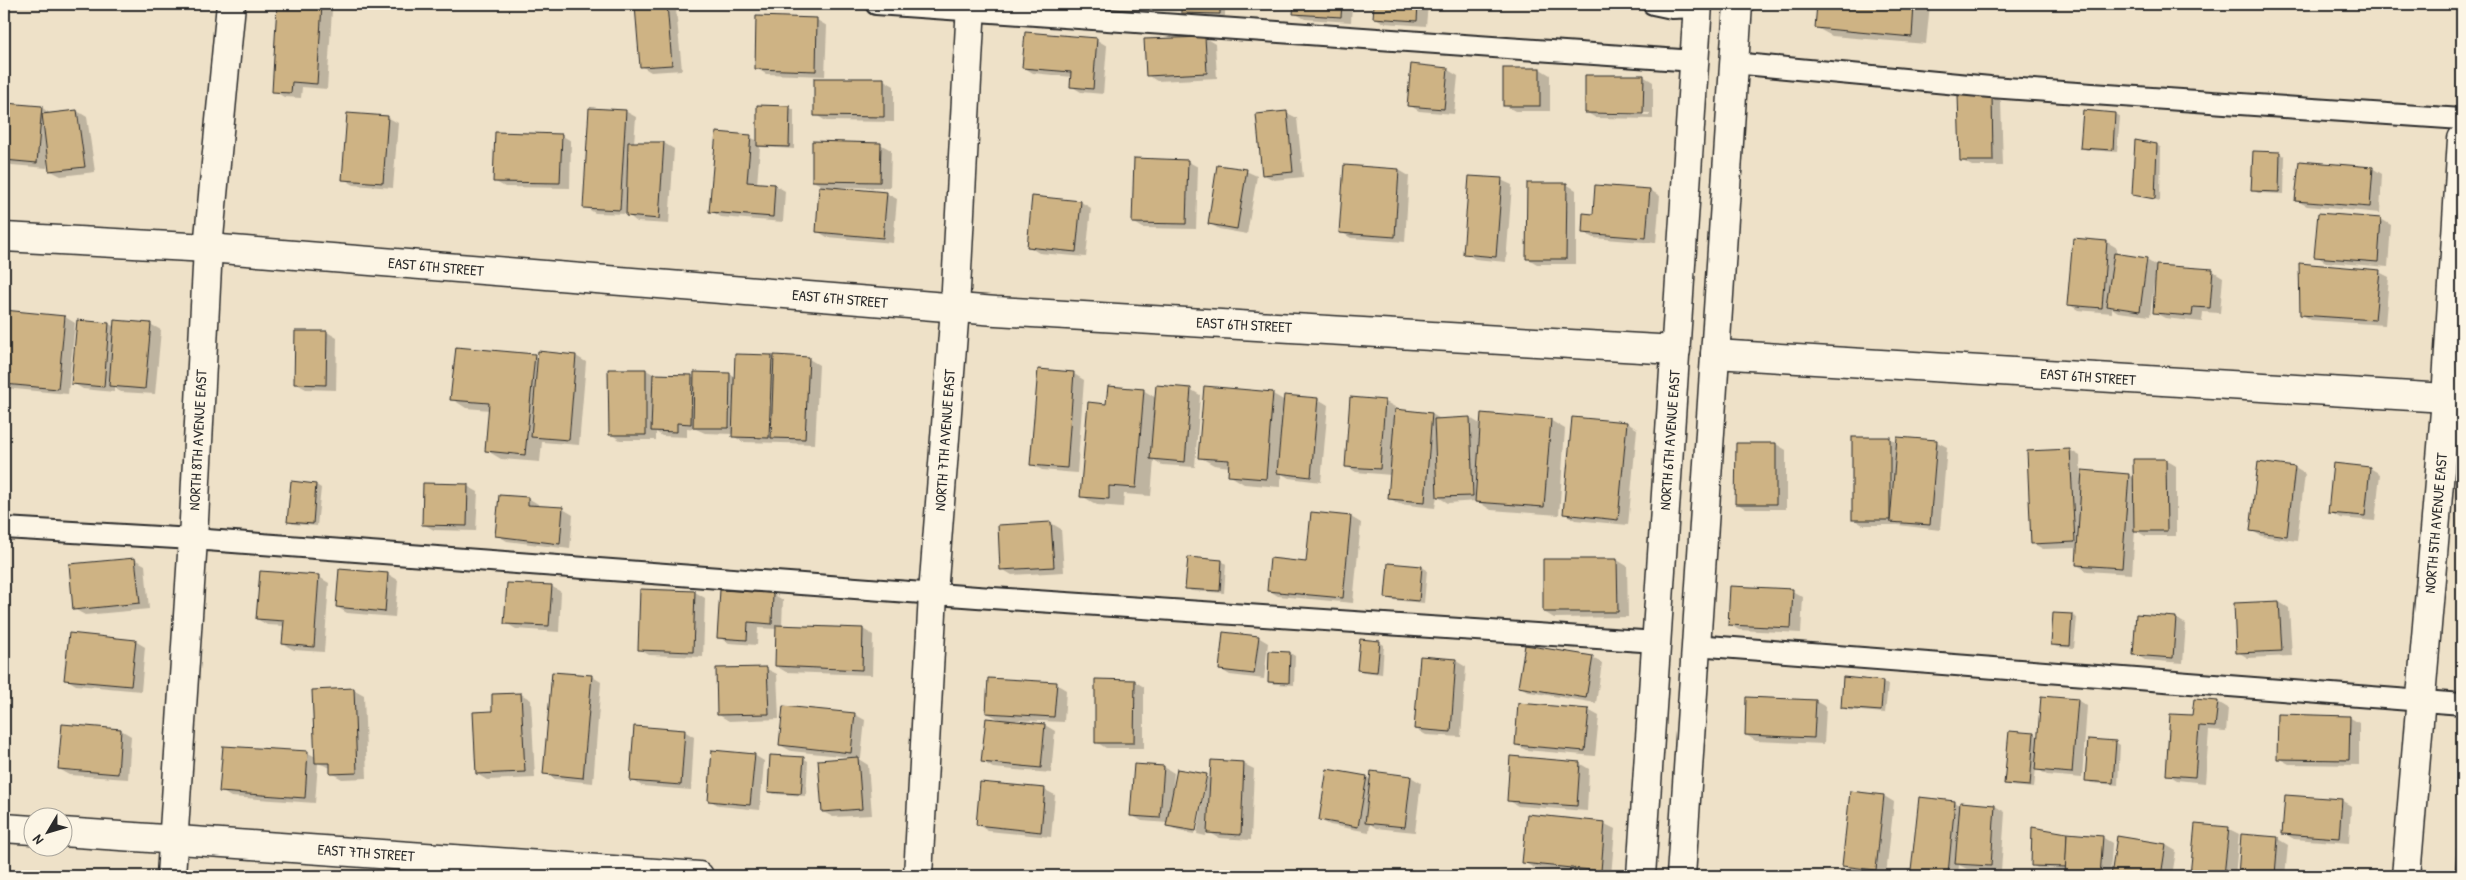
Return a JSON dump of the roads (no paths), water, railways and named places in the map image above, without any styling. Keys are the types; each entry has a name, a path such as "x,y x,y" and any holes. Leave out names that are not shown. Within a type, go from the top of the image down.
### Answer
{"street":[{"name":"NORTH 8TH AVENUE EAST","path":"171,876 193,539 208,248 231,4"},
{"path":"1680,876 1738,4"},
{"name":"NORTH 6TH AVENUE EAST","path":"1641,876 1698,6"},
{"name":"NORTH 7TH AVENUE EAST","path":"918,876 934,594 954,308 970,7"},
{"name":"NORTH 5TH AVENUE EAST","path":"2406,876 2421,701 2454,399 2462,139"},
{"name":"EAST 6TH STREET","path":"4,237 208,248 954,308 1676,350"},
{"name":"EAST 6TH STREET","path":"1715,354 2454,399"},
{"path":"4,828 22,829"},
{"name":"EAST 7TH STREET","path":"72,833 699,876"}],"lane":[{"path":"876,4 970,7 1695,62"},
{"path":"1653,4 1672,8 1698,6"},
{"path":"1733,64 1990,87 2462,119"},
{"path":"4,528 193,539 934,594 1657,642"},
{"path":"1695,645 2462,704"}]}
